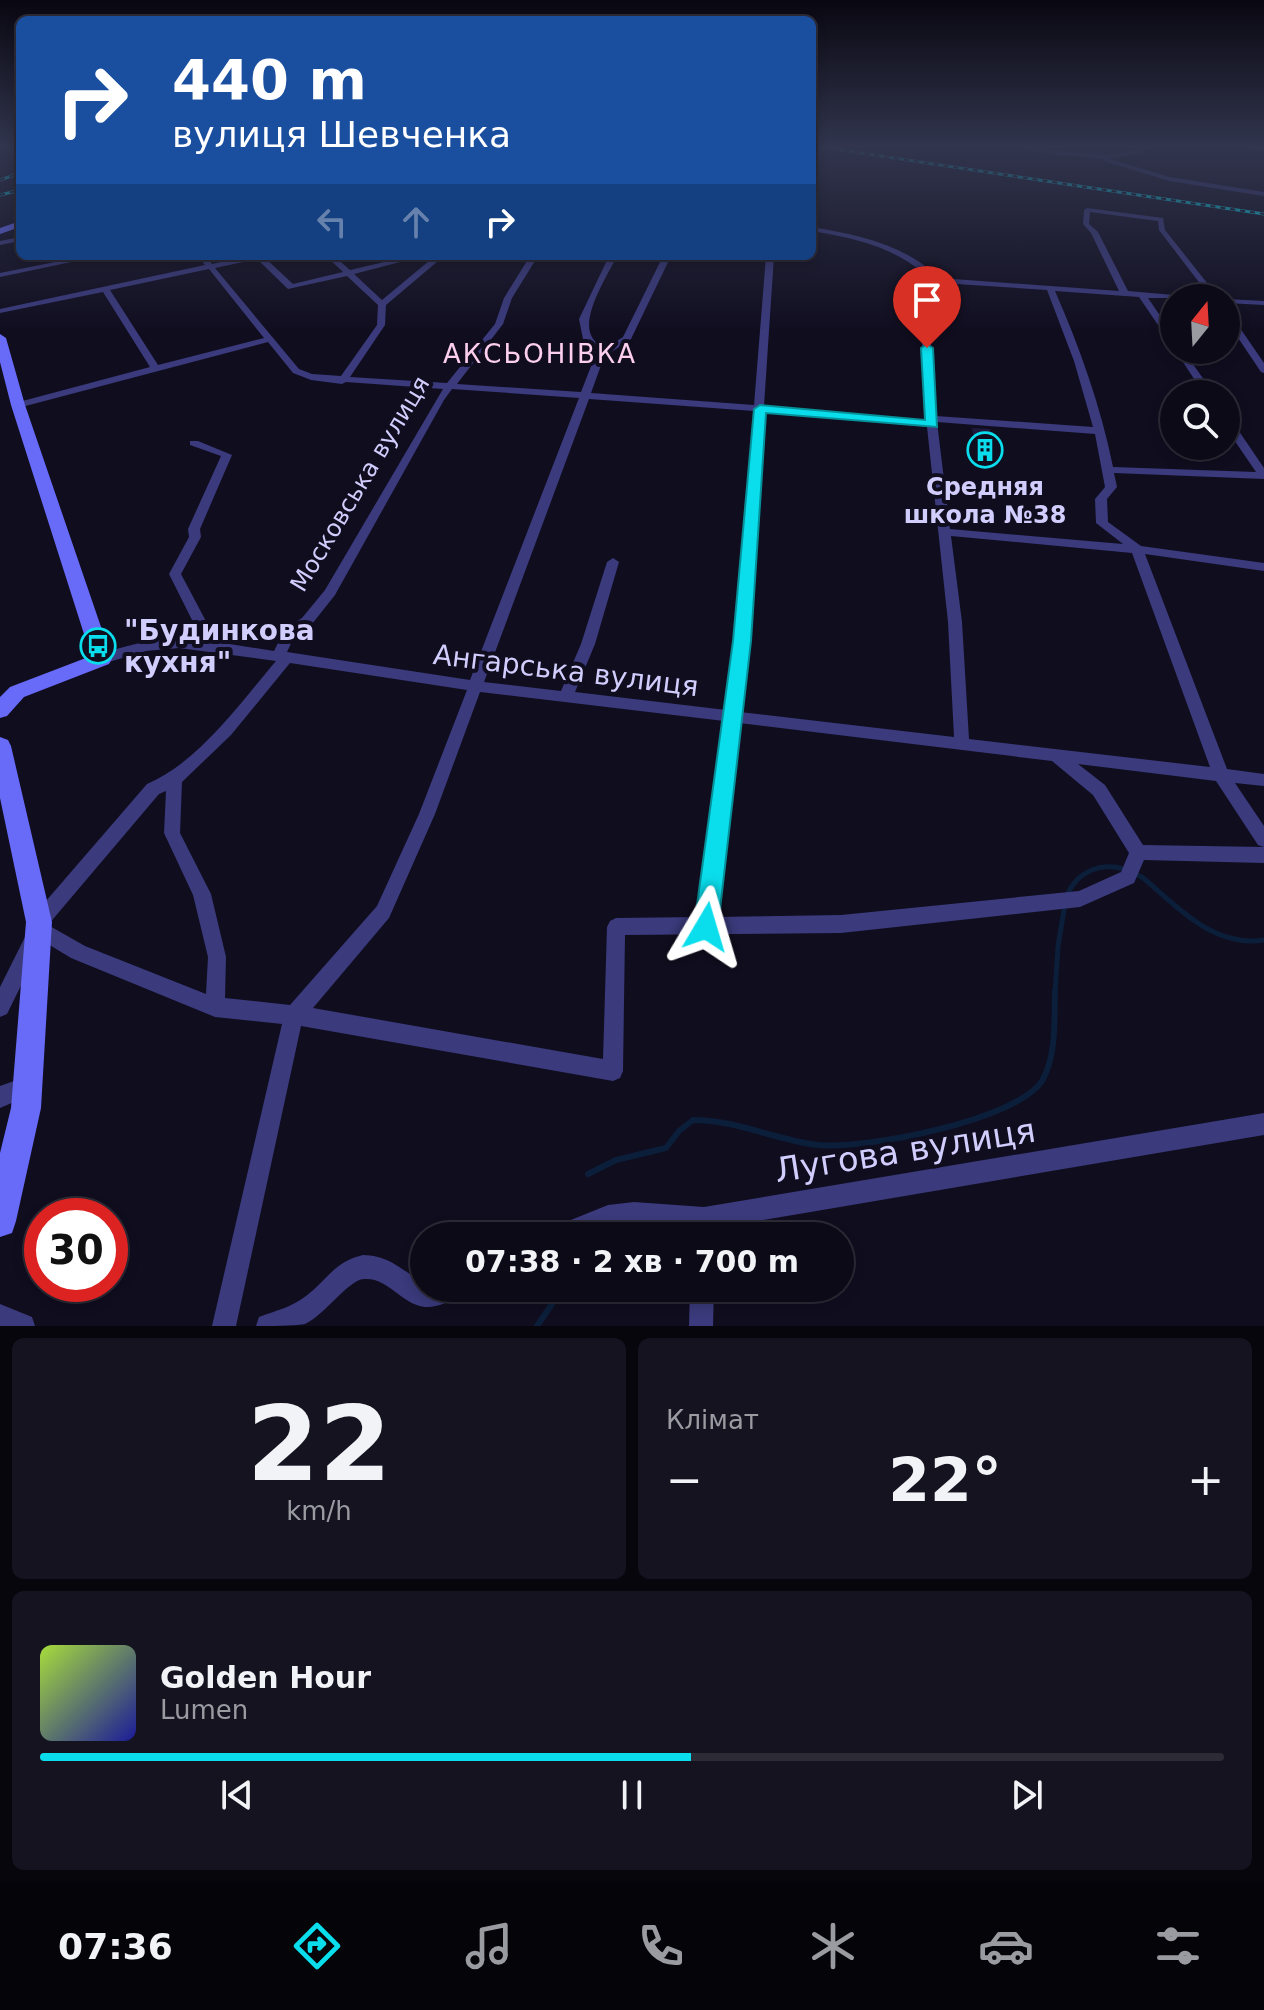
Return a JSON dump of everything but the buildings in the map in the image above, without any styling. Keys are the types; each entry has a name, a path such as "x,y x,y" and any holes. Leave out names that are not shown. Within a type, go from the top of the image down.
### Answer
{"street":[{"path":"1125,294 1094,232 1087,228 1086,213 1093,210 1161,219 1162,230 1204,284"},
{"path":"816,230 866,239 921,267 962,744"},
{"path":"0,275 76,260"},
{"path":"206,260 302,375 342,381 1101,431"},
{"path":"0,311 239,260"},
{"path":"262,260 291,287 404,260"},
{"path":"336,260 382,304"},
{"path":"342,381 381,325 382,304 435,260"},
{"name":"Московська вулиця","path":"0,1007 39,925 153,789 174,780 226,731 283,656 290,632 307,621 330,592 448,387 499,324 508,298 532,260"},
{"path":"600,356 597,347 587,339 583,319 611,260"},
{"path":"224,1326 294,1015 383,912 427,814 600,356 627,339 665,260"},
{"path":"706,927 742,641 770,260"},
{"path":"923,279 1160,296"},
{"path":"105,289 156,369"},
{"path":"1050,289 1101,431 1111,487 1101,499 1102,523 1137,549 1221,775 1264,840"},
{"path":"1142,295 1160,321"},
{"path":"1240,302 1264,303"},
{"path":"1240,335 1264,370"},
{"path":"0,338 18,405 102,659 31,686 2,702"},
{"path":"18,405 270,339"},
{"path":"1240,441 1264,476"},
{"path":"194,443 227,455 194,529 195,537 175,574 212,646"},
{"path":"1108,470 1264,476"},
{"path":"946,532 1137,549 1264,567"},
{"path":"566,696 588,644 613,562"},
{"name":"Ангарська вулиця","path":"102,659 141,646 169,642 212,646 475,686 1264,780"},
{"path":"0,746 39,925 26,1108 0,1221"},
{"path":"1056,755 1099,790 1133,864"},
{"path":"174,780 172,833 202,894 217,957 215,1007"},
{"path":"39,925 78,952 215,1007 294,1015 613,1071 616,927 841,924 1052,903 1080,899 1133,864 1264,855"},
{"path":"0,1097 28,1086"},
{"name":"Лугова вулиця","path":"731,1222 1264,1124"},
{"name":"Лугова вулиця","path":"593,1222 608,1216 634,1213 679,1222"},
{"path":"268,1326 293,1318 316,1304 345,1273 359,1267 376,1266 394,1274 410,1291"},
{"path":"701,1326 702,1302"},
{"path":"0,1316 23,1326"}],"waterway":[{"path":"1067,895 1077,880 1090,871 1106,867 1124,869"},
{"path":"1132,873 1142,877 1197,923 1212,931 1228,938 1264,940"},
{"path":"1055,993 1065,904"},
{"path":"588,1174 616,1160 666,1148 679,1131 693,1120 725,1123 818,1145 840,1145 869,1143 938,1130 1003,1108 1027,1095 1042,1081 1047,1071 1054,1037 1055,991"},
{"path":"537,1326 553,1302"}],"railway":[{"path":"1224,208 1264,214"}],"place":[{"name":"Средняя школа №38","path":"985,450"},
{"name":"\"Будинкова кухня\"","path":"98,646"}],"district":[{"name":"АКСЬОНІВКА","path":"540,354"}],"route":[{"path":"706,927 742,641 760,409 932,424 927,348"}]}
